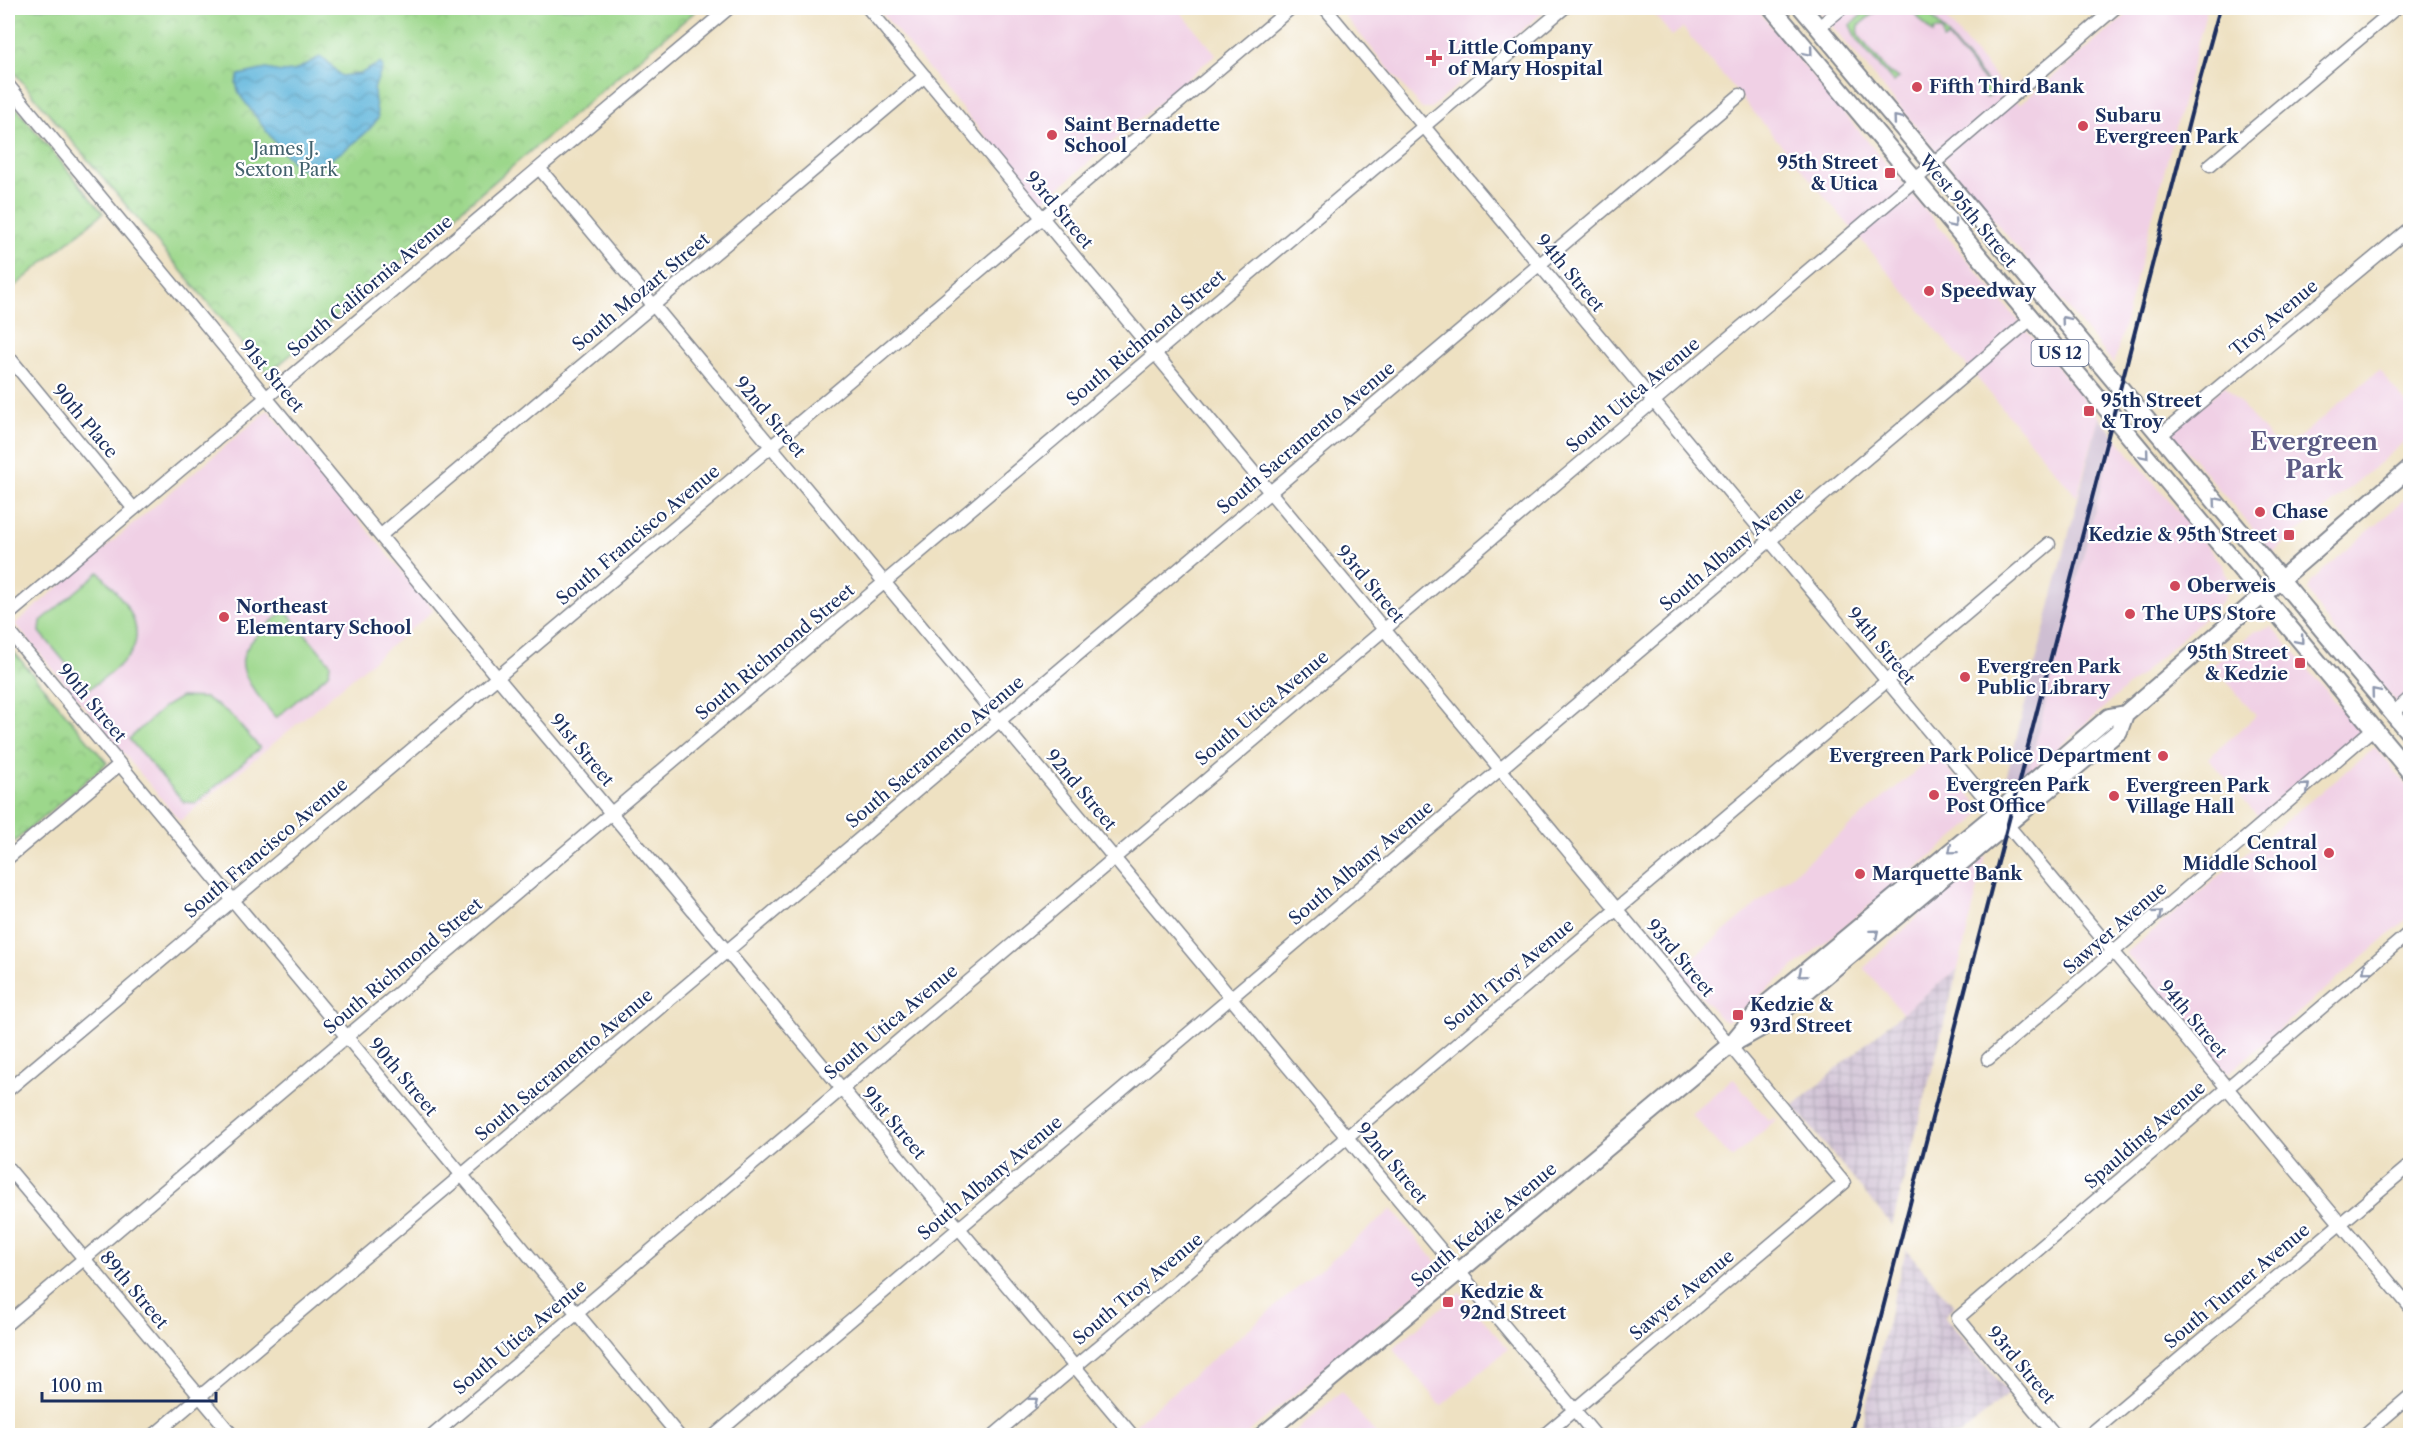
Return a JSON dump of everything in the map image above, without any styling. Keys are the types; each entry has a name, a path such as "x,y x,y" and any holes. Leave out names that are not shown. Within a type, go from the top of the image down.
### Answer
{"main road":[{"name":"West 95th Street","path":"1772,8 2410,772"},
{"name":"West 95th Street","path":"1802,8 1935,163 2410,734"},
{"name":"South Kedzie Avenue","path":"1263,1436 1730,1045 1759,1010 2002,819 2109,717 2125,714 2410,468"}],"street":[{"name":"South California Avenue","path":"8,615 729,8"},
{"name":"93rd Street","path":"868,8 1844,1183"},
{"name":"South Francisco Avenue","path":"8,1090 1292,8"},
{"name":"94th Street","path":"1325,8 2410,1307"},
{"name":"South Richmond Street","path":"8,1323 1564,8"},
{"path":"1819,27 1842,8"},
{"name":"South Utica Avenue","path":"432,1436 2115,8"},
{"path":"2210,165 2396,8"},
{"name":"South Mozart Street","path":"381,535 925,76"},
{"name":"91st Street","path":"8,85 497,677 1132,1436"},
{"name":"South Sacramento Avenue","path":"153,1436 1740,95"},
{"name":"92nd Street","path":"539,168 1596,1436"},
{"name":"Troy Avenue","path":"2161,435 2410,228"},
{"name":"South Albany Avenue","path":"714,1436 2031,319"},
{"name":"90th Place","path":"8,356 134,509"},
{"name":"South Troy Avenue","path":"993,1436 2049,544"},
{"name":"90th Street","path":"8,630 679,1436"},
{"path":"2393,713 2410,698"},
{"name":"Sawyer Avenue","path":"1988,1059 2374,729"},
{"path":"8,858 119,765"},
{"name":"Spaulding Avenue","path":"1958,1318 2410,932"},
{"name":"South Turner Avenue","path":"2088,1436 2410,1165"},
{"name":"89th Street","path":"8,1168 233,1436"},
{"name":"Sawyer Avenue","path":"1543,1436 1844,1183"},
{"name":"93rd Street","path":"1958,1318 2056,1436"},
{"path":"2363,1436 2410,1396"}],"shaded area":[{"name":"Saint Bernadette School","path":"884,8 1177,8 1216,54 1041,203 880,11"},
{"name":"Little Company of Mary Hospital","path":"1338,8 1548,8 1430,109 1422,109"},
{"path":"1649,8 1756,8 2099,417 2077,497 1683,28 1672,36"},
{"path":"1817,8 1937,8 2019,105 2135,8 2207,8 2114,364"},
{"path":"2379,370 2410,408 2410,437 2273,553 2170,431 2225,385 2282,452"},
{"name":"Northeast Elementary School","path":"268,410 434,610 180,821 15,624"},
{"path":"2099,417 2114,435 2027,776 2020,782 2004,786"},
{"path":"2114,435 2223,565 2229,585 2222,602 2027,776"},
{"path":"2410,495 2410,591 2403,597 2410,606 2410,720 2323,616 2308,590 2312,580"},
{"path":"2271,627 2361,732 2258,817 2208,758 2256,716 2213,665 2253,632"},
{"name":"Central Middle School","path":"2375,747 2410,789 2410,916 2228,1074 2126,953"},
{"path":"1936,754 1976,802 1979,815 1727,1022 1721,1019 1678,970"},
{"path":"1986,855 1958,969 1902,1013 1864,968 1947,888"},
{"path":"1958,969 1892,1226 1793,1106 1902,1013"},
{"path":"1733,1078 1768,1120 1778,1118 1732,1158 1691,1114"},
{"path":"1392,1209 1444,1271 1245,1435 1144,1435 1135,1424"},
{"path":"1906,1249 1954,1306 1944,1316 2009,1393 1960,1435 1859,1435"},
{"path":"1460,1292 1508,1349 1441,1406 1393,1348"},
{"path":"1341,1392 1377,1435 1290,1435"}],"green space":[{"name":"James J. Sexton Park","path":"8,8 699,8 268,374 8,65"},
{"path":"1870,8 1880,8 1859,25 1858,35 1888,72 1899,78 1893,82 1857,40 1850,25"},
{"path":"1910,8 1925,8 1995,92 1986,98 1979,89 1985,82 1948,38 1943,40 1942,30 1934,30 1933,34"},
{"path":"8,98 103,213 8,292"},
{"path":"99,572 127,607 136,628 136,638 133,649 125,660 88,690 40,632 41,621"},
{"path":"285,610 330,663 329,673 276,718 250,684 244,672 243,661 246,650 254,639"},
{"path":"8,645 107,763 8,847"},
{"path":"181,697 206,698 229,713 260,748 196,803 184,802 129,739 164,707"}],"water":[{"path":"320,57 326,60 341,76 360,74 380,63 383,67 374,91 378,118 365,134 346,149 308,171 297,166 279,148 239,94 236,83 239,75 266,69 281,72 294,71"}],"railway":[{"path":"1850,1436 2220,8"}],"place":[{"name":"Little Company of Mary Hospital","path":"1434,58"},
{"name":"Fifth Third Bank","path":"1917,87"},
{"name":"Subaru Evergreen Park","path":"2083,126"},
{"name":"Saint Bernadette School","path":"1052,135"},
{"name":"95th Street & Utica","path":"1890,173"},
{"name":"Speedway","path":"1929,291"},
{"name":"95th Street & Troy","path":"2089,411"},
{"name":"Chase","path":"2260,512"},
{"name":"Kedzie & 95th Street","path":"2289,535"},
{"name":"Oberweis","path":"2175,586"},
{"name":"The UPS Store","path":"2130,614"},
{"name":"Northeast Elementary School","path":"224,617"},
{"name":"95th Street & Kedzie","path":"2300,663"},
{"name":"Evergreen Park Public Library","path":"1965,677"},
{"name":"Evergreen Park Police Department","path":"2163,756"},
{"name":"Evergreen Park Post Office","path":"1934,795"},
{"name":"Evergreen Park Village Hall","path":"2114,796"},
{"name":"Central Middle School","path":"2329,853"},
{"name":"Marquette Bank","path":"1860,874"},
{"name":"Kedzie & 93rd Street","path":"1738,1015"},
{"name":"Kedzie & 92nd Street","path":"1448,1302"}],"district":[{"name":"Evergreen Park","path":"2314,455"}]}
